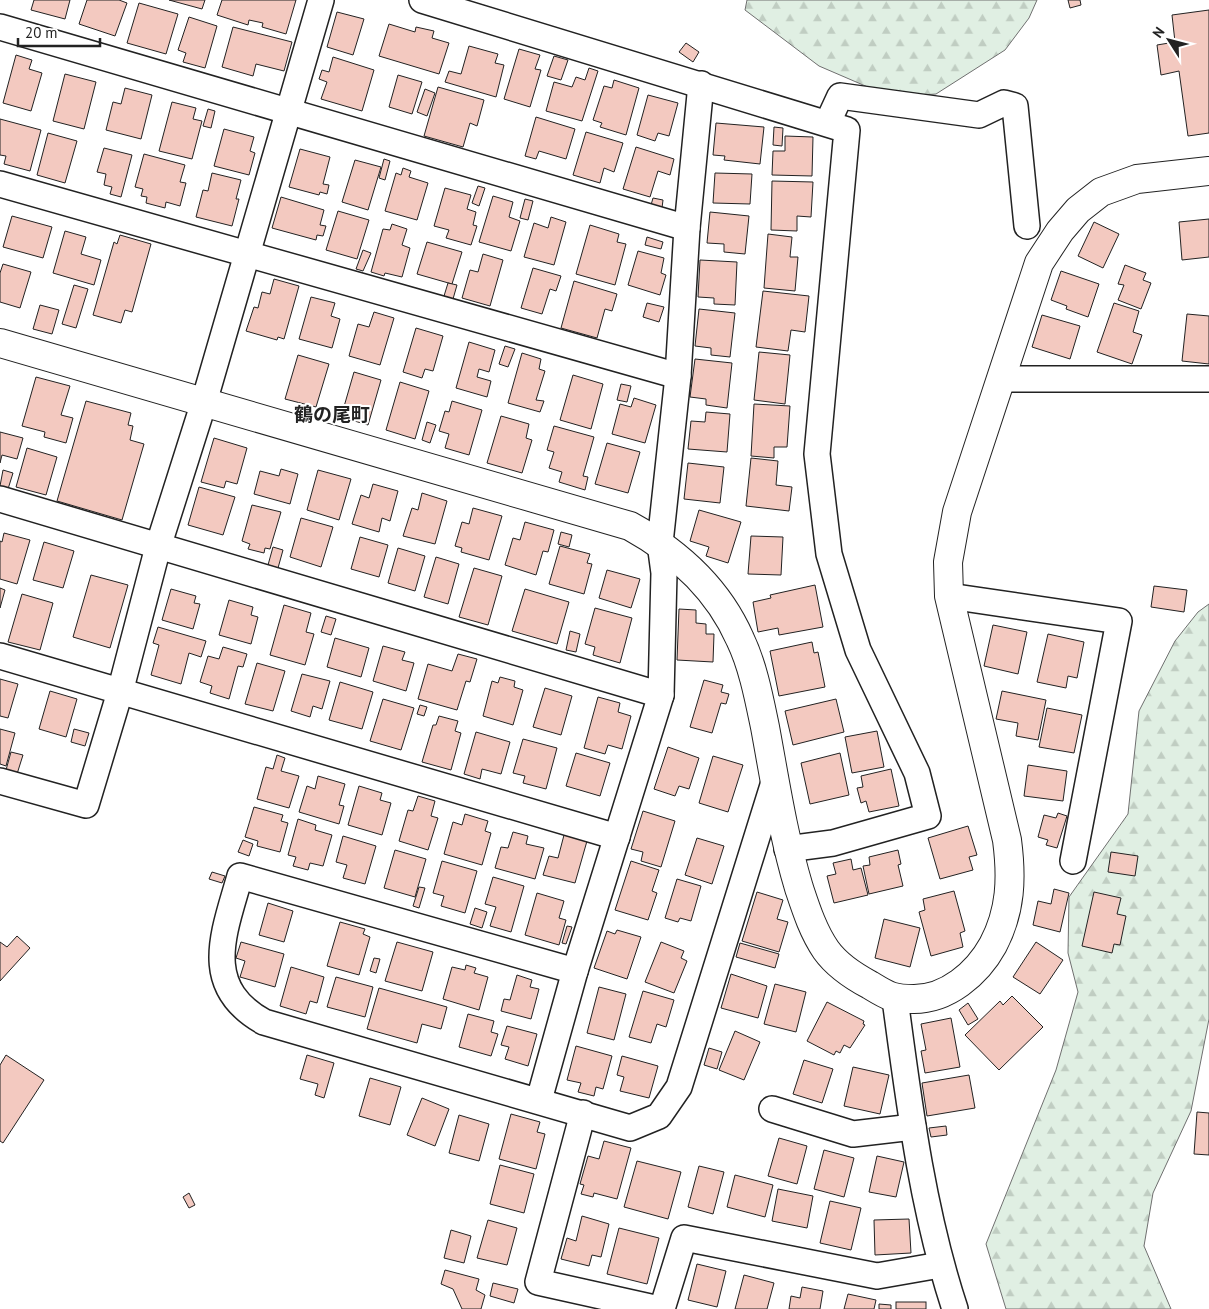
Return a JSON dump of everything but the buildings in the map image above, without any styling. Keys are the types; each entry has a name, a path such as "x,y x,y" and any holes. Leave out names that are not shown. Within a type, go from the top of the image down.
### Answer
{"street":[{"path":"0,781 86,805 120,692 158,547 204,402 245,255 290,112 321,0"},
{"path":"422,0 828,122 847,130 817,454 829,554 858,650 917,773 928,816 833,843 787,849"},
{"path":"0,27 687,228"},
{"path":"539,1100 575,971 661,695 664,574 660,543 678,376 687,228 701,84"},
{"path":"828,122 840,96 979,115 1004,103 1016,106 1026,226"},
{"path":"0,343 630,526 660,543 721,602 741,640 758,693 787,849 810,922 827,952 855,977 895,999 927,999 948,990 968,977 988,955 1002,929 1010,896 1007,840 949,596 948,562 957,512 1023,306 1039,263 1060,231 1078,210 1101,192 1137,179 1209,171"},
{"path":"0,184 245,255 678,376"},
{"path":"1001,379 1209,379"},
{"path":"0,499 661,695"},
{"path":"949,596 1119,621 1073,861"},
{"path":"0,656 617,837"},
{"path":"575,971 240,876 225,931 222,968 234,1001 247,1013 264,1022 539,1100 630,1128 659,1116 679,1087 775,779"},
{"path":"895,999 913,1127 940,1265 955,1309"},
{"path":"772,1109 853,1134 913,1127"},
{"path":"583,1113 538,1282 661,1309 684,1238 877,1276 940,1265"}],"green space":[{"path":"747,0 1037,0 1029,18 1005,50 936,94 891,97 819,66 745,10"},
{"path":"1209,604 1209,1019 1191,1111 1153,1193 1144,1246 1171,1309 1006,1309 986,1244 1056,1070 1078,992 1068,953 1069,897 1128,814 1139,711 1175,641 1198,612"}],"district":[{"name":"鶴の尾町","path":"332,414"}]}
